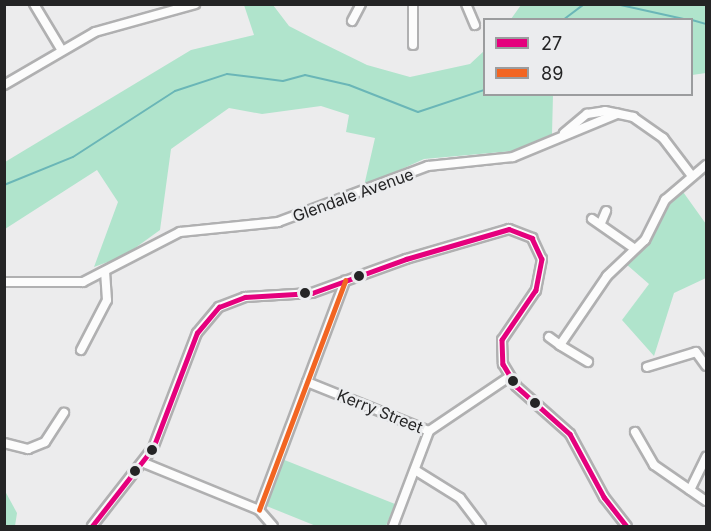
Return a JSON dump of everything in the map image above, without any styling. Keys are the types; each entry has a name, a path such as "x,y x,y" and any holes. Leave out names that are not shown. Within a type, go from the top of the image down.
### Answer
{"street":[{"path":"34,4 61,49"},
{"path":"4,84 61,49 105,29 195,4"},
{"path":"352,21 361,4"},
{"path":"413,4 413,45"},
{"path":"466,4 476,25"},
{"name":"Glendale Avenue","path":"4,282 67,284 105,273 180,232 278,222 428,166 513,157 564,133 617,114 649,124 692,176"},
{"path":"560,345 607,276 647,237 665,200 706,165"},
{"path":"601,223 606,211"},
{"path":"592,219 601,223 635,249"},
{"path":"92,526 144,463 166,421 197,333 213,312 245,297 312,293 475,239 521,231 540,249 541,272 536,290 502,340 501,353 509,377 570,434 604,497 627,526"},
{"path":"81,350 107,300 105,273"},
{"path":"259,510 345,281"},
{"path":"549,337 588,362"},
{"path":"647,367 696,352 706,366"},
{"name":"Kerry Street","path":"307,382 429,431 509,377"},
{"path":"4,443 28,449 45,442 64,413"},
{"path":"393,526 429,431"},
{"path":"635,432 654,465 706,501"},
{"path":"690,490 706,458"},
{"path":"144,463 259,510 273,526"},
{"path":"415,470 460,498 481,526"}],"green space":[{"path":"244,5 273,5 289,26 367,65 410,77 470,64 483,52 483,96 553,96 552,134 514,151 424,159 364,186 375,138 346,132 349,115 321,106 262,114 229,108 171,149 160,230 124,256 94,267 118,202 97,170 5,229 5,162 191,50 254,35"},
{"path":"521,5 706,5 706,73 693,75 693,18 512,18"},
{"path":"681,189 706,224 706,278 674,293 654,356 622,320 649,284 626,264 648,241 668,202"},
{"path":"282,459 395,504 386,526 316,526 264,505"},
{"path":"5,491 17,513 15,526 5,526"}],"waterway":[{"path":"566,18 584,4"},
{"path":"616,4 679,18"},
{"path":"693,20 706,24"},
{"path":"4,185 73,157 175,91 227,74 283,81 305,75 349,85 418,112 483,90"}],"transit line":[{"name":"27","path":"92,526 153,448 197,333 219,307 245,297 312,293 406,259 509,229 532,238 542,259 536,290 502,340 503,364 516,386 570,434 604,497 627,526"},
{"name":"89","path":"259,510 345,281"}]}
